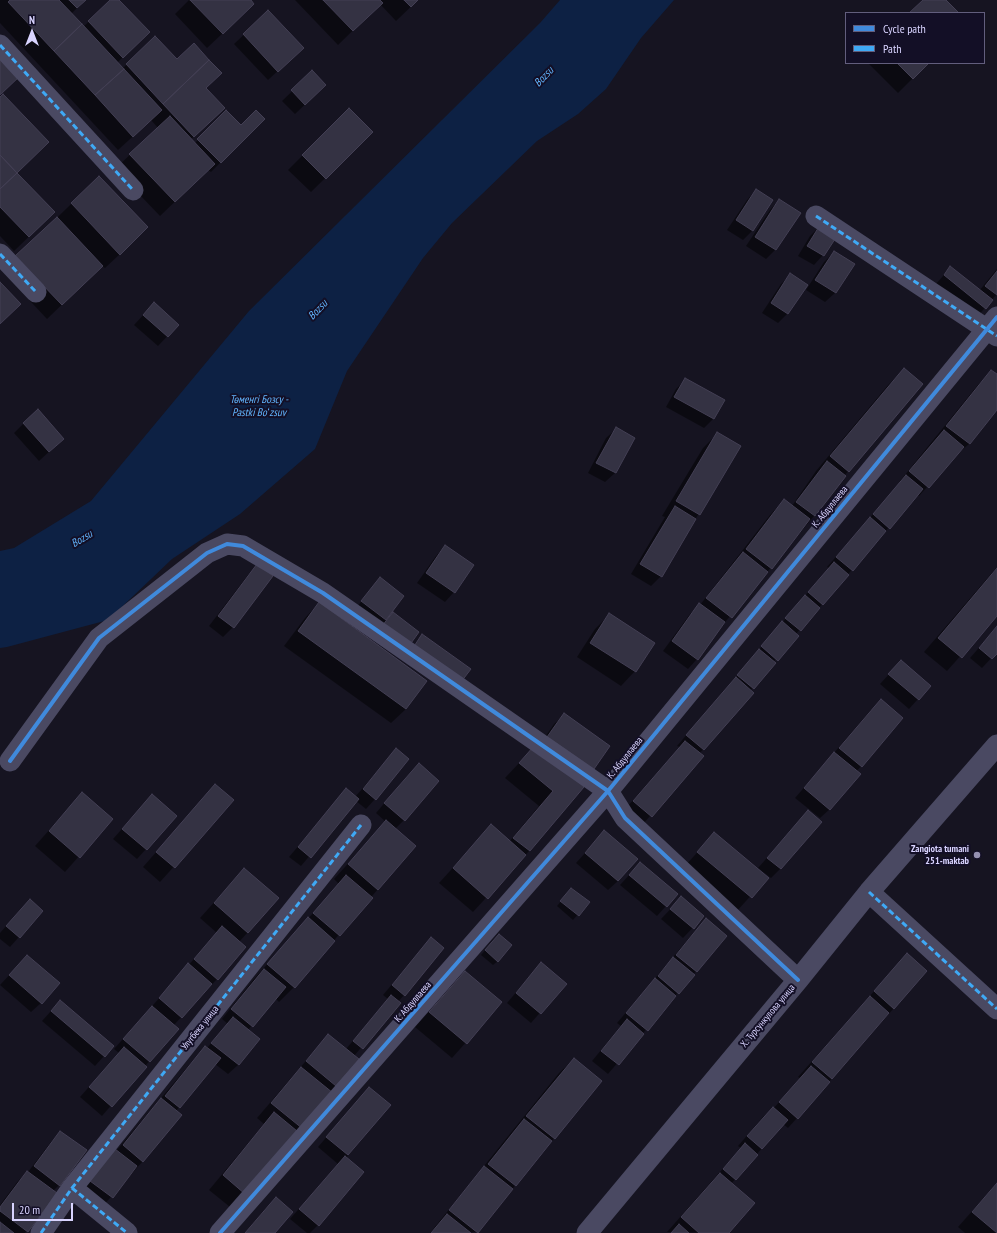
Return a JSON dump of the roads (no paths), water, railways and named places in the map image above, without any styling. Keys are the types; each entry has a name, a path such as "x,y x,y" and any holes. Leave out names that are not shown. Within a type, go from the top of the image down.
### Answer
{"street":[{"path":"0,45 134,190"},
{"path":"816,216 994,327"},
{"path":"0,254 36,292"},
{"name":"К. Абдуллаева","path":"220,1233 608,791 994,327"},
{"path":"10,761 99,638 207,553 227,544 243,546 323,593 608,791 625,818 798,980"},
{"name":"Х. Турсункулова улица","path":"587,1233 798,980 869,892 997,745"},
{"name":"Улугбека улица","path":"41,1233 72,1188 361,825"},
{"path":"869,892 997,1009"},
{"path":"72,1188 127,1233"}],"water":[{"name":"Төменгі Бозсу - Pastki Boʻzsuv","path":"560,0 674,0 641,38 606,89 578,114 537,141 452,223 423,258 347,371 315,449 240,514 172,559 108,620 0,648 0,551 14,548 91,501 249,311 540,23"}],"place":[{"name":"Zangiota tumani 251-maktab","path":"977,855"}],"water label":[{"name":"Bozsu","path":"544,77"},
{"name":"Bozsu","path":"318,310"},
{"name":"Bozsu","path":"82,539"}]}
